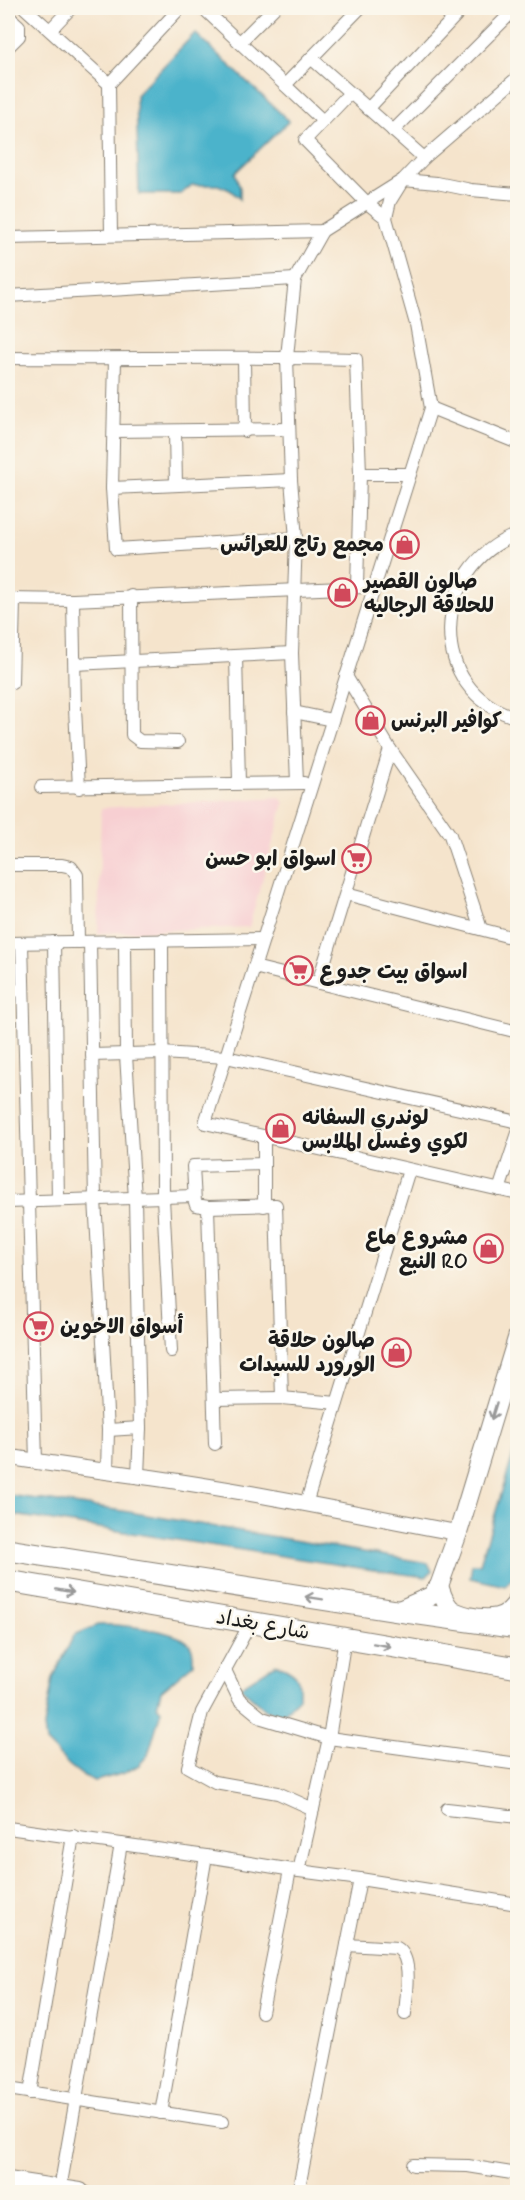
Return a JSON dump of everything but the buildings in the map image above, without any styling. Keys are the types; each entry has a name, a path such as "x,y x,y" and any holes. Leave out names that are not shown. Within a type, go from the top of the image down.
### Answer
{"highway":[{"name":"شارع بغداد","path":"8,1550 518,1628"},
{"name":"شارع بغداد","path":"8,1581 518,1668"}],"main road":[{"path":"397,1611 430,1596 439,1586 458,1533 518,1335"},
{"path":"439,1586 452,1610 482,1619 505,1615 518,1599"},
{"path":"8,2181 80,2193"}],"street":[{"path":"25,8 109,84"},
{"path":"50,30 71,8"},
{"path":"111,235 109,84 180,8"},
{"path":"203,8 323,121"},
{"path":"240,42 274,8"},
{"path":"285,85 360,8"},
{"path":"368,109 463,8"},
{"path":"8,16 19,26 19,36 8,47"},
{"path":"393,131 508,16"},
{"path":"311,58 424,158"},
{"path":"518,77 424,158 403,180 390,201 387,218 416,324 431,408 205,1123 518,1194"},
{"path":"350,93 305,140 367,203 387,218"},
{"path":"297,783 292,653 296,538 291,480 287,357 295,279 322,231 403,180 518,194"},
{"path":"8,238 322,231"},
{"path":"8,296 295,279"},
{"path":"8,358 244,359 287,357 356,359 360,474 357,586"},
{"path":"115,359 112,488 116,549 296,538"},
{"path":"244,359 245,430"},
{"path":"431,408 518,443"},
{"path":"114,432 289,429"},
{"path":"175,431 176,485"},
{"path":"360,474 410,474"},
{"path":"112,488 291,480"},
{"path":"518,534 494,546 476,561 460,584 449,622 451,648 463,678 482,700 502,714 518,718"},
{"path":"12,683 11,599 73,600 294,588 374,587"},
{"path":"131,596 132,735 140,741 178,742"},
{"path":"73,600 79,788"},
{"path":"75,664 292,653"},
{"path":"236,656 239,783"},
{"path":"346,676 390,749 450,835 481,929"},
{"path":"294,712 332,720"},
{"path":"318,983 390,749"},
{"path":"41,787 312,782"},
{"path":"8,865 62,865 71,867 77,875 92,1055 95,1199 108,1430 106,1473"},
{"path":"346,894 518,939"},
{"path":"8,943 263,939"},
{"path":"162,940 163,1198 171,1351"},
{"path":"125,941 126,1055 135,1199 140,1428 138,1476"},
{"path":"54,942 58,1200"},
{"path":"22,943 36,1462"},
{"path":"254,967 518,1032"},
{"path":"8,991 23,990"},
{"path":"92,1055 162,1053 226,1057 518,1122"},
{"path":"499,1190 518,1132"},
{"path":"264,1136 264,1206"},
{"path":"264,1164 193,1166 194,1196 196,1205 208,1207 276,1205 282,1398"},
{"path":"306,1504 409,1170"},
{"path":"8,1202 194,1196"},
{"path":"208,1207 215,1444"},
{"path":"214,1399 282,1398 337,1403"},
{"path":"108,1430 140,1428"},
{"path":"8,1457 306,1504 458,1533"},
{"path":"251,1622 202,1712 188,1767 215,1782 279,1793 313,1809"},
{"path":"262,2012 329,1738 345,1638"},
{"path":"225,1670 239,1699 262,1718 329,1738 518,1764"},
{"path":"447,1809 518,1817"},
{"path":"8,1828 518,1904"},
{"path":"30,2093 73,1836"},
{"path":"60,2189 121,1844"},
{"path":"161,2113 206,1856"},
{"path":"298,2193 360,1879"},
{"path":"347,1945 396,1948 403,1952 407,1961 405,2014"},
{"path":"8,2090 222,2122"},
{"path":"414,2165 468,2166 518,2174"}],"shaded area":[{"path":"280,797 284,803 249,927 98,933 101,808"}],"water":[{"path":"195,33 289,121 235,173 240,188 240,199 230,190 218,185 192,185 181,194 139,194 136,95"},
{"path":"517,1442 516,1569 505,1586 470,1578 472,1564 480,1564"},
{"path":"8,1495 123,1511 428,1563 432,1571 426,1577 373,1570 8,1514"},
{"path":"98,1625 133,1627 174,1635 190,1645 193,1651 193,1664 161,1691 157,1706 161,1711 148,1755 139,1765 125,1773 95,1781 70,1766 46,1742 44,1727 53,1678 74,1635"},
{"path":"276,1664 293,1673 299,1684 299,1698 283,1714 267,1711 240,1687"}],"place":[{"name":"مجمع رتاج للعرائس","path":"405,544"},
{"name":"صالون القصير للحلاقة الرجاليه","path":"343,593"},
{"name":"كوافير البرنس","path":"370,720"},
{"name":"اسواق ابو حسن","path":"357,858"},
{"name":"اسواق بيت جدوع","path":"299,971"},
{"name":"لوندري السفانه لكوي وغسل الملابس","path":"281,1129"},
{"name":"مشروع ماع النبع RO","path":"489,1249"},
{"name":"أسواق الاخوين","path":"39,1326"},
{"name":"صالون حلاقة الورورد للسيدات","path":"396,1352"}]}
